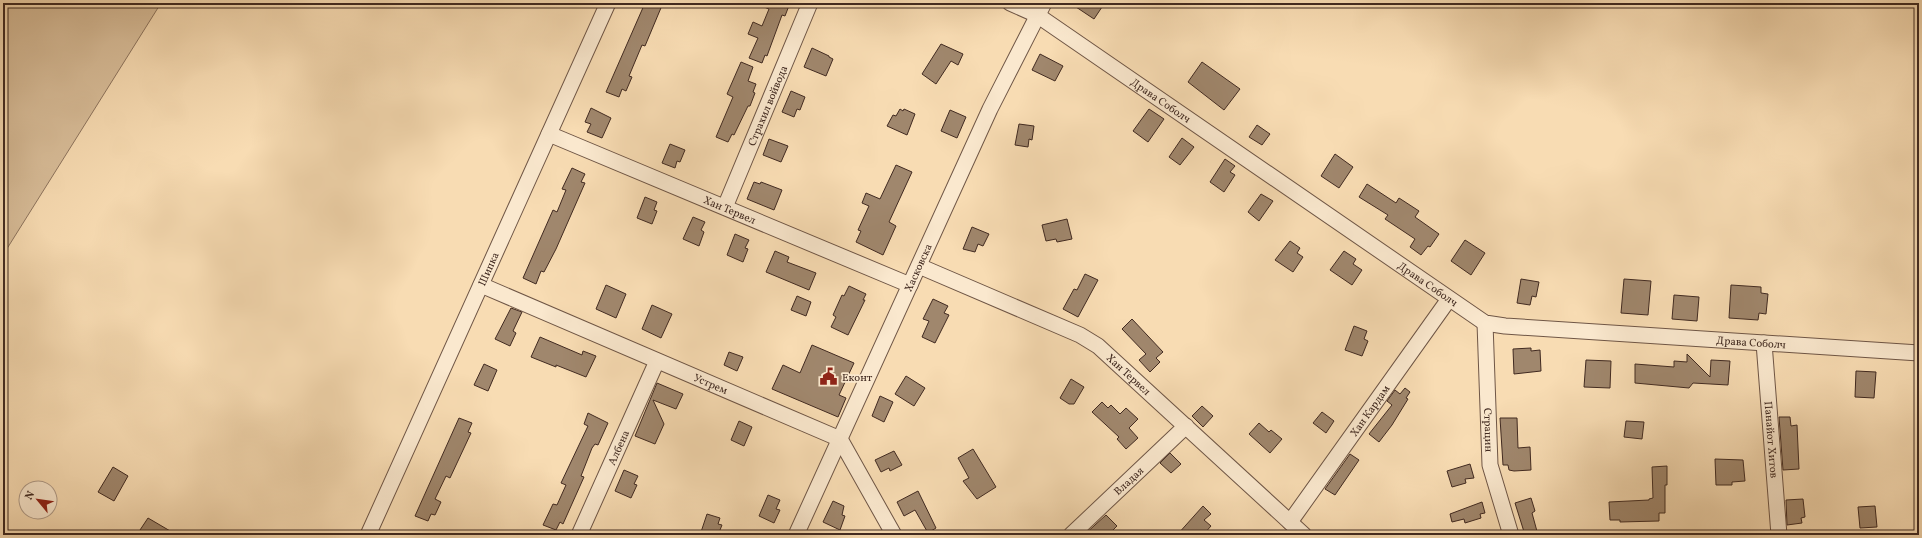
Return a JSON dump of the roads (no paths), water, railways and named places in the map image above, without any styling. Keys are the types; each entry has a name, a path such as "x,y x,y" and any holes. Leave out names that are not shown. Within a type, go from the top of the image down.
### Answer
{"street":[{"name":"Шипка","path":"368,535 608,3"},
{"name":"Страхил войвода","path":"725,207 810,3"},
{"name":"Драва Соболч","path":"1010,3 1041,9 1485,323 1505,326 1919,353"},
{"name":"Хасковска","path":"796,535 988,115 1041,9"},
{"name":"Хан Тервел","path":"549,134 910,285"},
{"name":"Хан Тервел","path":"919,266 1089,340 1098,346 1304,535"},
{"name":"Устрем","path":"481,285 840,440"},
{"name":"Хан Кардам","path":"1290,522 1450,299"},
{"name":"Страцин","path":"1485,323 1490,465 1511,535"},
{"name":"Панайот Хитов","path":"1764,343 1779,535"},
{"name":"Албена","path":"579,535 657,360"},
{"name":"Владая","path":"1071,535 1186,426"},
{"path":"840,440 894,535"}],"place":[{"name":"Еконт","path":"829,377"}]}
